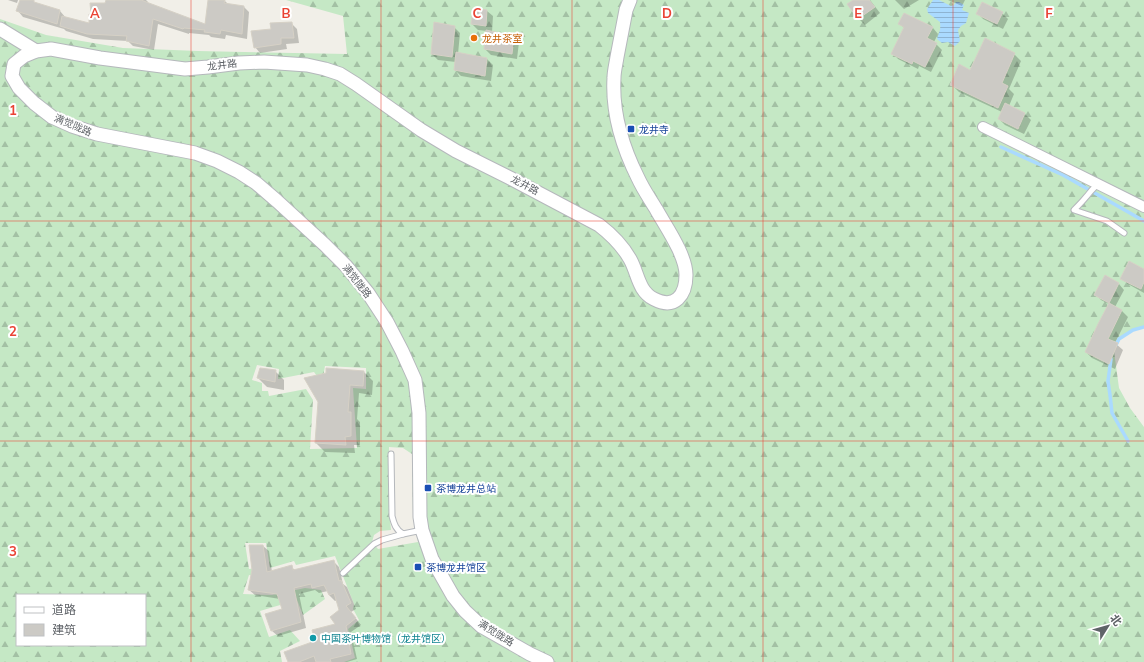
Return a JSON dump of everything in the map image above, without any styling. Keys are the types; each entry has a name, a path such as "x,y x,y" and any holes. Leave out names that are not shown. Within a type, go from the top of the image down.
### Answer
{"street":[{"name":"龙井路","path":"36,51 51,49 100,58 185,69 208,68 239,63 264,62 307,65 340,74 376,97 421,130 456,151 599,225 612,235 623,248 630,260 641,288 654,299 662,302 673,302 681,297 685,286 686,274 684,261 632,165 620,130 614,101 614,77 626,10 630,0"},
{"path":"0,29 36,51"},
{"name":"满觉陇路","path":"36,51 24,56 14,64 12,76 19,88 34,103 52,117 72,126 97,134 195,153 217,161 239,172 256,183 277,201 346,266 368,293 387,322 415,380 419,414 420,517 422,530 432,559 453,596 465,611 481,626 547,662"},
{"path":"983,127 1079,174 1096,186 1144,207"}],"lane":[{"path":"1096,186 1074,210 1107,221 1124,234"},
{"path":"391,454 392,516 394,525 398,531 403,534"},
{"path":"343,573 374,544 382,540 422,530"}],"green space":[{"path":"286,0 1144,0 1144,327 1133,330 1121,338 1114,351 1119,388 1130,408 1144,427 1144,662 344,662 355,658 348,629 359,620 353,609 354,604 335,556 296,565 294,561 270,568 266,543 245,543 249,569 264,567 265,578 249,575 243,594 272,595 305,588 321,590 325,599 303,615 297,600 260,611 269,637 290,630 300,641 280,651 282,662 0,662 0,19 46,35 123,48 347,54 343,16","holes":["257,365 279,369 278,379 314,372 322,383 325,366 366,368 366,389 353,388 357,448 310,449 313,400 306,389 269,396 268,391 262,391 262,383 252,380","389,447 403,448 412,454 413,515 418,542 378,549 372,542 374,535 380,531 391,530"]}],"water":[{"path":"933,0 939,0 951,6 956,2 959,2 964,5 962,10 969,13 966,23 958,30 960,41 955,46 948,42 942,43 937,39 940,30 940,22 928,13 927,9"}],"building":[{"path":"20,0 34,0 34,2 60,10 57,24 16,11"},
{"path":"106,0 141,0 205,24 208,0 225,0 224,3 244,6 242,34 221,30 220,34 204,32 205,30 183,29 153,19 149,46 126,41 127,36 87,34 60,26 62,16 89,23 89,14 91,14 90,3 105,3"},
{"path":"853,0 869,0 875,7 858,19 847,4"},
{"path":"982,2 1003,12 997,24 976,14"},
{"path":"473,8 487,10 486,26 471,24"},
{"path":"904,13 933,27 927,38 937,43 925,67 913,61 912,64 891,54 904,27 898,24"},
{"path":"292,22 294,38 281,38 281,44 254,48 251,31 271,29 270,23"},
{"path":"434,22 455,26 452,57 431,54"},
{"path":"486,30 514,36 512,54 484,49"},
{"path":"985,38 1015,53 1002,83 1008,86 998,108 950,85 959,64 970,70"},
{"path":"456,52 487,58 485,76 454,70"},
{"path":"1005,103 1025,113 1018,129 998,119"},
{"path":"1129,261 1144,269 1144,282 1141,289 1120,279"},
{"path":"1105,275 1119,283 1109,303 1094,295"},
{"path":"1109,303 1122,310 1108,339 1118,343 1109,364 1085,352"},
{"path":"260,368 276,370 275,382 257,378"},
{"path":"326,368 364,371 363,386 350,385 348,412 351,412 351,436 345,437 346,445 315,443 318,402 304,378 326,373"},
{"path":"249,545 263,545 267,572 292,565 293,570 334,560 339,581 341,580 351,603 346,606 356,618 346,626 351,654 330,659 331,662 316,662 314,656 299,662 288,662 284,652 315,641 312,630 335,624 330,617 339,610 334,593 329,595 324,585 312,588 311,584 294,588 301,622 271,631 265,614 282,609 277,594 248,590 252,570"}],"waterway":[{"path":"1001,147 1063,175 1144,221"},
{"path":"1116,345 1119,339 1133,330 1144,327"},
{"path":"1111,359 1108,381 1112,413 1128,441"}],"place":[{"name":"龙井茶室","path":"474,38"},
{"name":"龙井寺","path":"631,129"},
{"name":"茶博龙井总站","path":"428,488"},
{"name":"茶博龙井馆区","path":"418,567"},
{"name":"中国茶叶博物馆（龙井馆区）","path":"313,638"}]}
